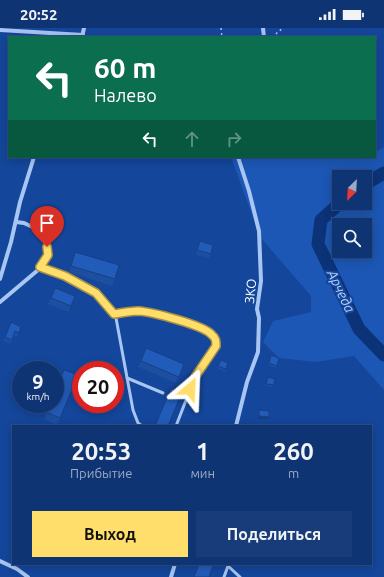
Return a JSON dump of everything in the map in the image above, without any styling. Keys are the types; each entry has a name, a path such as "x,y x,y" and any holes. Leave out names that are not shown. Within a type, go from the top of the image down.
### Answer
{"street":[{"path":"0,30 82,36 84,28"},
{"path":"0,279 11,242 20,202 34,158"},
{"name":"ЗКО","path":"236,425 253,361 258,352 258,309 261,281 259,231 250,191 238,158"},
{"path":"0,302 40,267 48,255 47,247 39,230 24,223 16,222"},
{"path":"0,561 17,569 28,577"},
{"path":"171,577 175,565"}],"lane":[{"path":"40,267 65,276 96,293 114,314 116,318 132,410 138,423 141,425"},
{"path":"114,314 138,311 158,315 205,329 213,335 216,340 216,346 213,352 195,377 176,425"},
{"path":"127,378 163,393"},
{"path":"224,577 228,566 240,577"}],"path":[{"path":"273,36 283,28"}],"shaded area":[{"path":"384,147 384,390 354,356 316,362 279,358 263,342 273,321 311,312 311,296 260,237 231,158 376,158 376,151"}],"building":[{"path":"200,241 213,245 211,254 197,250"},
{"path":"75,252 119,265 115,279 71,266"},
{"path":"55,288 75,296 71,306 51,298"},
{"path":"11,322 21,327 19,333 15,331 12,340 5,337"},
{"path":"146,348 184,364 179,377 141,361"},
{"path":"271,355 279,358 277,366 269,363"},
{"path":"221,360 228,363 226,369 218,366"},
{"path":"64,370 72,373 72,389 64,408"},
{"path":"268,377 275,379 274,385 266,384"},
{"path":"171,388 182,392 168,425 155,425"},
{"path":"259,410 269,411 269,417 259,416"},
{"path":"48,413 62,413 60,418"},
{"path":"199,565 213,565 209,577 194,577"}],"waterway":[{"name":"Арчеда","path":"372,180 384,173"},
{"name":"Арчеда","path":"332,210 321,220 318,244 359,329 384,355"}],"route":[{"path":"47,247 48,255 40,267 79,282 96,293 114,314 138,311 158,315 205,329 213,335 216,340 216,346 195,377 190,389"}]}
